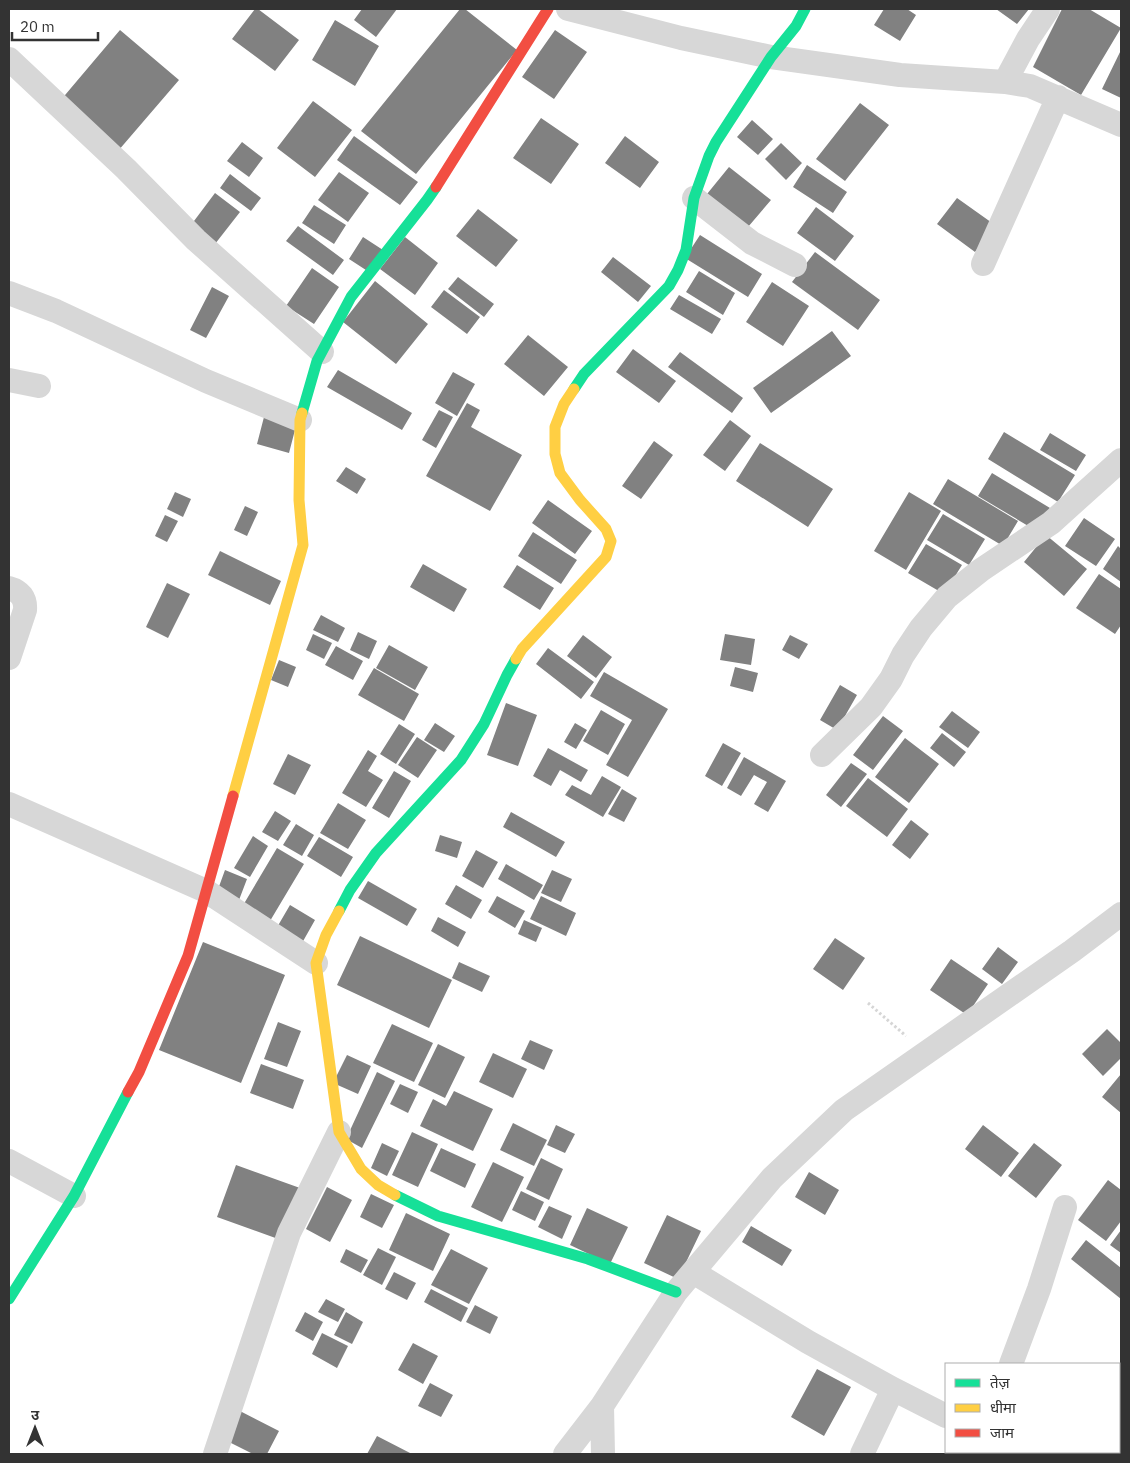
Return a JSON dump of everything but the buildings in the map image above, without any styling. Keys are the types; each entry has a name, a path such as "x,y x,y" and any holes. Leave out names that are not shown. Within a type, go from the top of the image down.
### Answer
{"street":[{"path":"9,1299 74,1196 139,1072 188,956 303,545 299,500 300,420 317,361 351,297 427,200 548,9"},
{"path":"568,9 681,38 772,57 900,75 1005,82 1030,86 1121,124"},
{"path":"676,1292 588,1259 438,1216 378,1185 361,1170 339,1132 316,963 326,935 350,890 376,854 461,760 484,724 507,675 522,649 606,557 611,541 606,529 580,500 560,473 554,454 554,427 564,404 584,374 669,286 686,250 694,198 709,156 716,142 772,57 796,26 805,9"},
{"path":"1005,82 1028,38 1048,9"},
{"path":"9,59 126,169 196,240 322,352"},
{"path":"983,264 1058,97"},
{"path":"694,198 752,243 794,265"},
{"path":"9,290 206,381 300,420"},
{"path":"9,380 39,386"},
{"path":"822,755 871,707 891,679 903,655 921,628 947,597 981,570 1051,523 1121,460"},
{"path":"9,588 22,595 26,602 9,658"},
{"path":"9,804 206,892 316,963"},
{"path":"566,1454 602,1406 676,1292 772,1178 844,1110 1121,914"},
{"path":"215,1454 289,1233 339,1132"},
{"path":"9,1161 74,1196"},
{"path":"1011,1363 1039,1289 1065,1206"},
{"path":"693,1272 808,1342 893,1390 945,1416"},
{"path":"862,1454 893,1390"},
{"path":"602,1406 602,1454"}],"path":[{"path":"868,1003 925,1052"}],"traffic: fast":[{"path":"574,389 584,374 669,286 686,250 694,198 709,156 771,57 796,26 805,9"},
{"path":"302,413 317,361 351,297 436,187"},
{"path":"339,911 350,890 376,853 461,760 484,724 516,659"},
{"path":"9,1299 74,1196 128,1092"},
{"path":"395,1195 438,1216 588,1259 676,1292"}],"traffic: slow":[{"path":"516,659 522,649 606,557 611,541 606,529 580,500 560,473 555,454 555,427 564,404 574,389"},
{"path":"233,796 303,545 299,500 300,420 302,413"},
{"path":"339,911 326,935 316,963 339,1132 361,1169 378,1185 395,1195"}],"traffic: jam":[{"path":"436,187 548,9"},
{"path":"128,1092 139,1072 188,956 233,796"}]}
